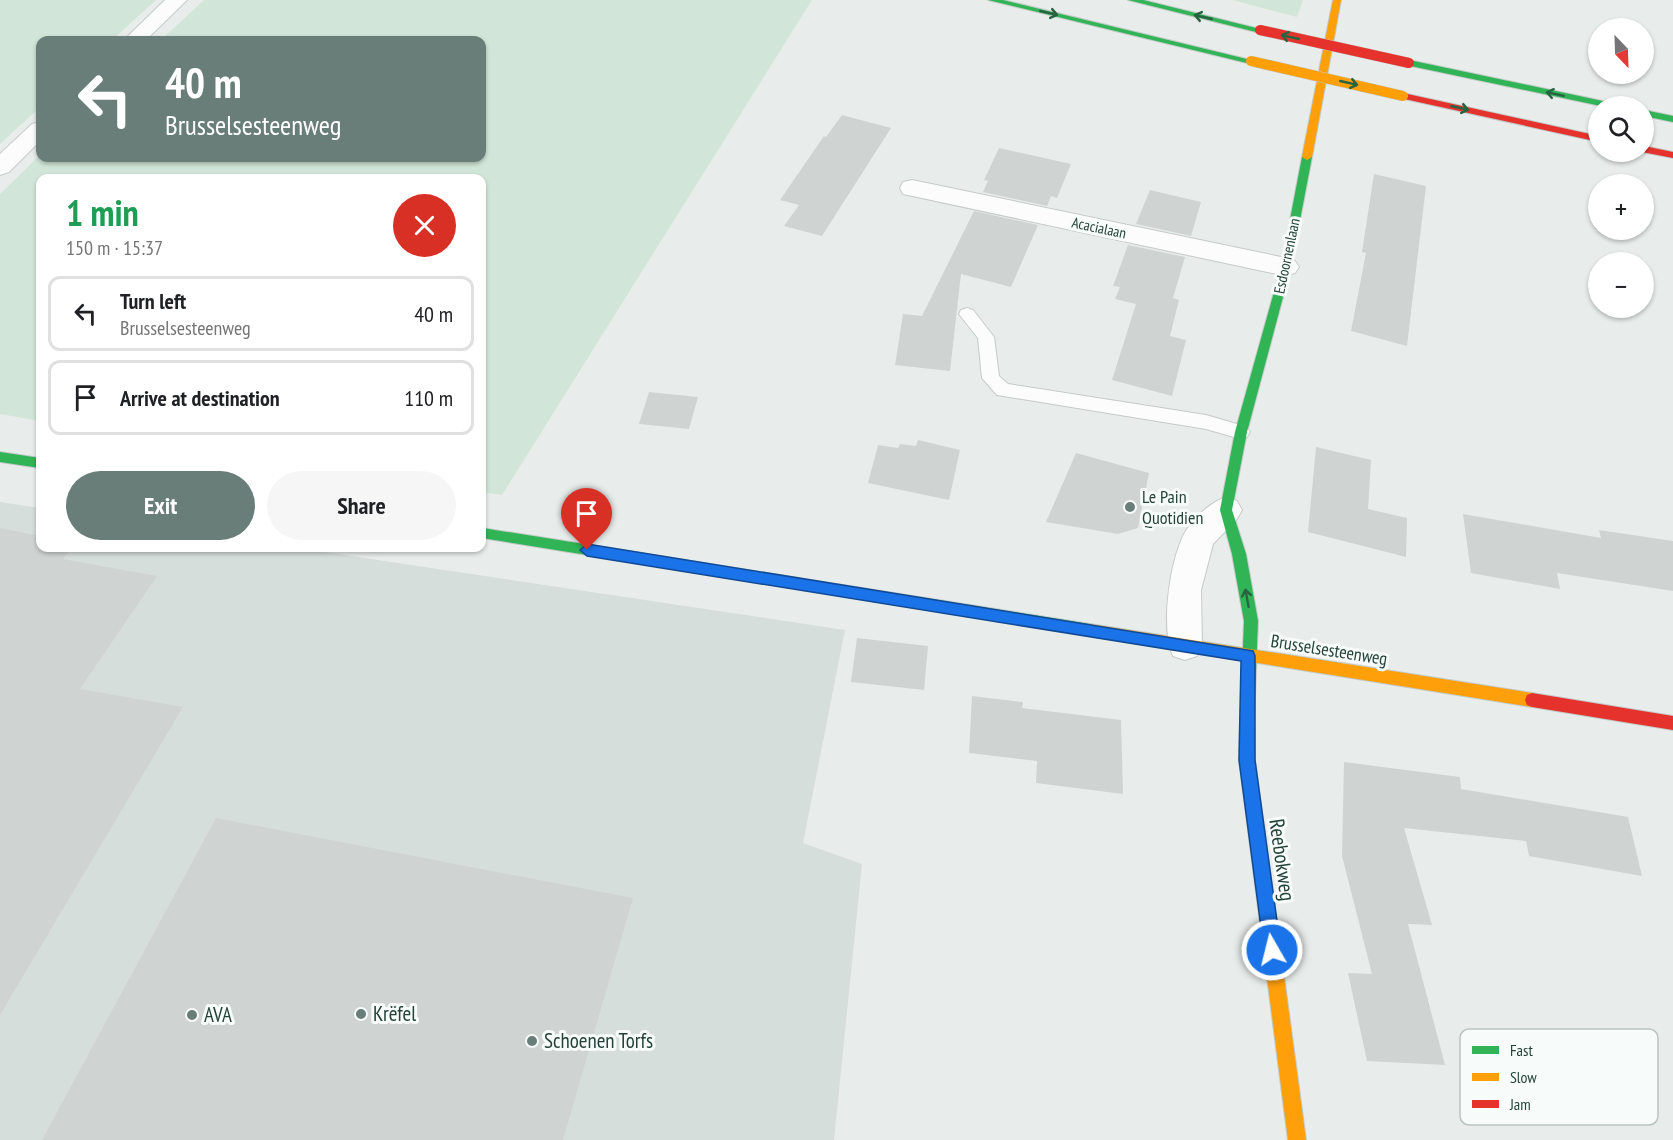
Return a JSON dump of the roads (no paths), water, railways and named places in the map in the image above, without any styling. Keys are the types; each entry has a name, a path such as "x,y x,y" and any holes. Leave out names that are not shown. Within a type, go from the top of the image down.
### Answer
{"main road":[{"path":"993,0 1588,138"},
{"path":"1132,0 1588,101"},
{"name":"Esdoornenlaan","path":"1248,656 1251,621 1239,554 1226,510 1242,432 1286,267 1337,0"},
{"path":"1654,115 1673,119"},
{"path":"1654,151 1673,155"},
{"path":"0,457 36,462"},
{"name":"Brusselsesteenweg","path":"486,534 1673,723"},
{"name":"Reebokweg","path":"1248,656 1247,760 1297,1140"}],"street":[{"path":"138,36 177,0"},
{"path":"0,167 36,133"},
{"name":"Acacialaan","path":"912,188 1286,267"},
{"path":"1185,645 1184,590 1199,538 1226,510"}],"lane":[{"path":"967,314 986,337 991,378 1003,390 1206,422 1242,432"}],"place":[{"name":"Le Pain Quotidien","path":"1130,507"},
{"name":"Krëfel","path":"361,1014"},
{"name":"AVA","path":"192,1015"},
{"name":"Schoenen Torfs","path":"532,1041"}]}
